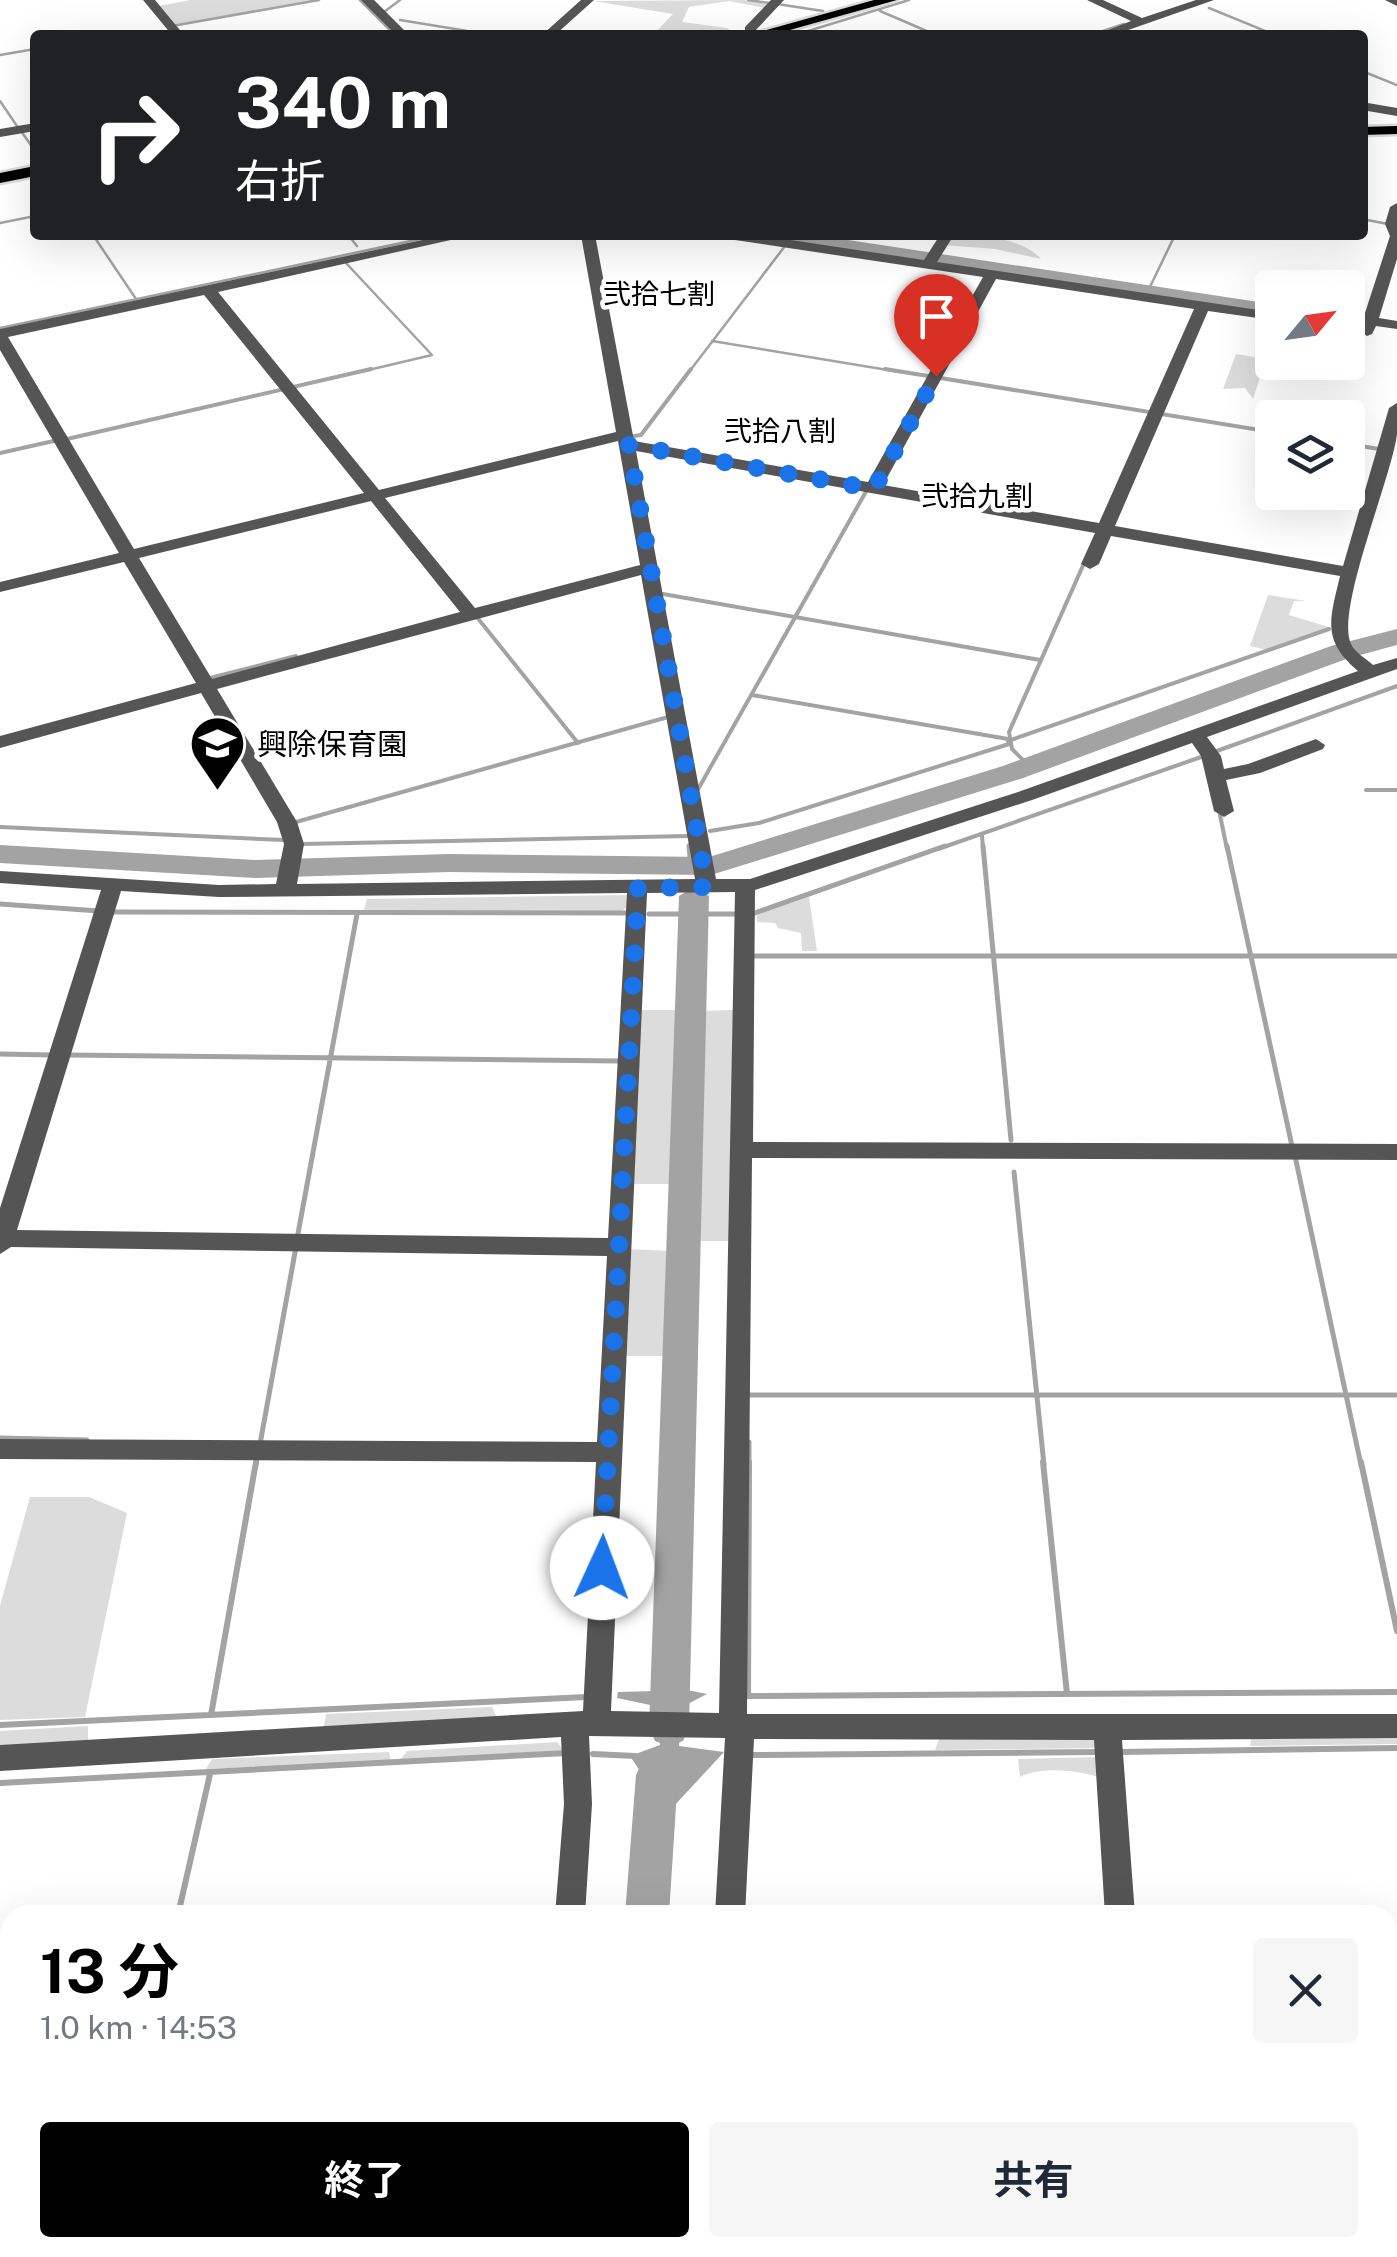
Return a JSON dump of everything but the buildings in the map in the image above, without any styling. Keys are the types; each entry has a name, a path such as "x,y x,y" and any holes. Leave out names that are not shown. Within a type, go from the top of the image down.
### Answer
{"main road":[{"path":"773,30 890,0"},
{"path":"1368,131 1397,130"},
{"path":"0,178 30,172"}],"street":[{"path":"148,0 174,30"},
{"path":"367,0 399,30"},
{"path":"380,12 396,0"},
{"path":"554,30 588,0"},
{"path":"754,0 777,2"},
{"path":"1093,0 1139,21"},
{"path":"1107,30 1208,0"},
{"path":"749,30 777,2"},
{"path":"1368,107 1397,112"},
{"path":"0,134 30,128"},
{"path":"1369,325 1397,236 1392,224 1397,206"},
{"path":"288,875 294,844 287,822 0,335 438,240"},
{"path":"589,240 645,569 705,876"},
{"path":"772,240 930,258 992,274 1037,276"},
{"path":"823,240 1255,313"},
{"path":"930,258 943,240"},
{"path":"870,488 992,274"},
{"path":"1078,282 1255,304"},
{"path":"208,290 472,613"},
{"path":"1090,564 1203,305"},
{"path":"1365,324 1397,335"},
{"path":"1365,326 1397,326"},
{"path":"1368,670 1346,650 1339,633 1351,573 1397,408"},
{"path":"0,587 372,494 624,437 870,488 1351,573"},
{"path":"0,742 645,569"},
{"path":"0,877 113,885 288,875 638,888 705,876 745,886 1025,796 1397,662"},
{"path":"1195,733 1209,753 1224,811"},
{"path":"1217,776 1254,769 1316,745"},
{"path":"113,885 1,1240 614,1247"},
{"path":"731,1905 740,1744 735,1706 748,1150 745,886"},
{"path":"571,1905 607,1452 614,1247 638,888"},
{"path":"748,1150 1397,1152"},
{"path":"0,1448 607,1452"},
{"path":"0,1758 585,1724 670,1724 735,1706 1108,1744 1397,1726"},
{"path":"1108,1744 1119,1905"}],"shaded area":[{"path":"191,0 316,0 175,25 158,6"},
{"path":"743,0 769,4 765,8 729,1 689,7 682,22 729,30 658,30 673,14 593,1"},
{"path":"946,240 1001,240 1023,246 1041,259 995,249 943,245"},
{"path":"1236,354 1255,357 1255,380 1259,380 1253,399 1245,388 1223,389"},
{"path":"1268,595 1306,601 1294,601 1289,615 1329,627 1267,650 1250,646"},
{"path":"631,895 629,906 622,911 364,910 367,899"},
{"path":"809,897 817,951 802,951 801,933 778,928 775,923 757,922 757,915"},
{"path":"640,1010 682,1010 678,1184 627,1184"},
{"path":"736,1010 731,1241 691,1241 700,1011"},
{"path":"626,1249 673,1251 670,1356 618,1356"},
{"path":"30,1497 89,1497 127,1513 85,1717 0,1720 0,1606"},
{"path":"662,1685 707,1694 682,1707 679,1746 724,1752 661,1820 644,1819 644,1777 630,1756 660,1745 655,1706 617,1698 618,1692 657,1691"},
{"path":"492,1707 497,1718 323,1732 326,1714"},
{"path":"88,1726 88,1742 0,1748 0,1731"},
{"path":"1397,1735 1397,1744 1250,1746 1251,1739"},
{"path":"1095,1738 1103,1748 935,1750 939,1739"},
{"path":"557,1742 564,1750 400,1760 407,1751"},
{"path":"389,1752 391,1761 206,1769 212,1759"},
{"path":"1098,1757 1104,1779 1062,1770 1020,1777 1018,1759"}],"waterway":[{"path":"172,26 319,0"},
{"path":"360,0 390,30"},
{"path":"384,12 400,0"},
{"path":"748,0 770,3"},
{"path":"811,30 909,0"},
{"path":"777,4 823,11"},
{"path":"1209,8 1263,30"},
{"path":"880,11 924,30"},
{"path":"400,20 461,30"},
{"path":"1106,30 1124,24"},
{"path":"0,55 30,50"},
{"path":"1368,73 1397,85"},
{"path":"0,101 19,129"},
{"path":"21,131 30,144"},
{"path":"0,223 30,217"},
{"path":"1368,220 1388,224"},
{"path":"96,240 136,299"},
{"path":"352,240 357,246"},
{"path":"0,328 415,240"},
{"path":"807,240 1255,307"},
{"path":"1148,291 1173,240"},
{"path":"713,341 785,246"},
{"path":"346,263 432,355 360,372"},
{"path":"689,372 713,341"},
{"path":"713,341 900,372"},
{"path":"67,439 371,369"},
{"path":"634,436 641,435 691,369"},
{"path":"885,369 1255,429"},
{"path":"0,453 58,440"},
{"path":"1365,447 1379,449"},
{"path":"795,617 868,488"},
{"path":"1010,740 1009,732 1085,561"},
{"path":"663,594 795,617"},
{"path":"476,616 578,743"},
{"path":"697,791 795,617"},
{"path":"795,617 1040,660"},
{"path":"1010,740 1329,629"},
{"path":"0,854 255,869 449,863 711,866 1013,772 1340,652 1397,637"},
{"path":"210,678 296,656"},
{"path":"1214,752 1397,686"},
{"path":"752,695 1008,739"},
{"path":"578,743 668,717"},
{"path":"1010,740 1012,749 1029,766"},
{"path":"296,822 578,743"},
{"path":"710,831 759,823 1009,744"},
{"path":"938,849 1204,756"},
{"path":"1366,790 1397,790"},
{"path":"1220,815 1227,849"},
{"path":"0,827 283,840"},
{"path":"982,835 983,849"},
{"path":"302,844 688,836"},
{"path":"689,846 691,867"},
{"path":"752,914 945,846"},
{"path":"983,846 993,956"},
{"path":"1227,846 1251,956"},
{"path":"669,1728 694,896"},
{"path":"0,904 99,911"},
{"path":"111,912 630,913"},
{"path":"330,1058 357,914"},
{"path":"649,914 741,914"},
{"path":"753,956 993,956"},
{"path":"993,956 1251,956"},
{"path":"993,956 1011,1140"},
{"path":"1251,956 1397,956"},
{"path":"1251,956 1292,1146"},
{"path":"0,1054 52,1055"},
{"path":"67,1055 330,1058"},
{"path":"297,1239 330,1058"},
{"path":"330,1058 620,1061"},
{"path":"1295,1156 1346,1395"},
{"path":"1014,1172 1037,1395"},
{"path":"260,1444 296,1247"},
{"path":"750,1395 1037,1395"},
{"path":"1037,1395 1346,1395"},
{"path":"1037,1395 1044,1465"},
{"path":"1346,1395 1397,1395"},
{"path":"1346,1395 1361,1465"},
{"path":"0,1438 87,1440"},
{"path":"749,1442 749,1462"},
{"path":"256,1465 257,1458"},
{"path":"211,1715 256,1462"},
{"path":"748,1696 749,1462"},
{"path":"1043,1462 1067,1694"},
{"path":"1361,1462 1397,1631"},
{"path":"748,1696 1397,1692"},
{"path":"211,1715 586,1697"},
{"path":"0,1725 211,1715"},
{"path":"1120,1752 1397,1748"},
{"path":"750,1755 1099,1752"},
{"path":"0,1783 566,1753"},
{"path":"593,1754 635,1756"},
{"path":"180,1905 210,1774"},
{"path":"648,1905 657,1775"}],"place":[{"name":"興除保育園","path":"218,793"}],"district":[{"name":"弐拾七割","path":"659,293"},
{"name":"弐拾八割","path":"780,430"},
{"name":"弐拾九割","path":"977,495"}],"route":[{"path":"602,1568 638,888 707,887 629,445 874,489 936,376"}]}
